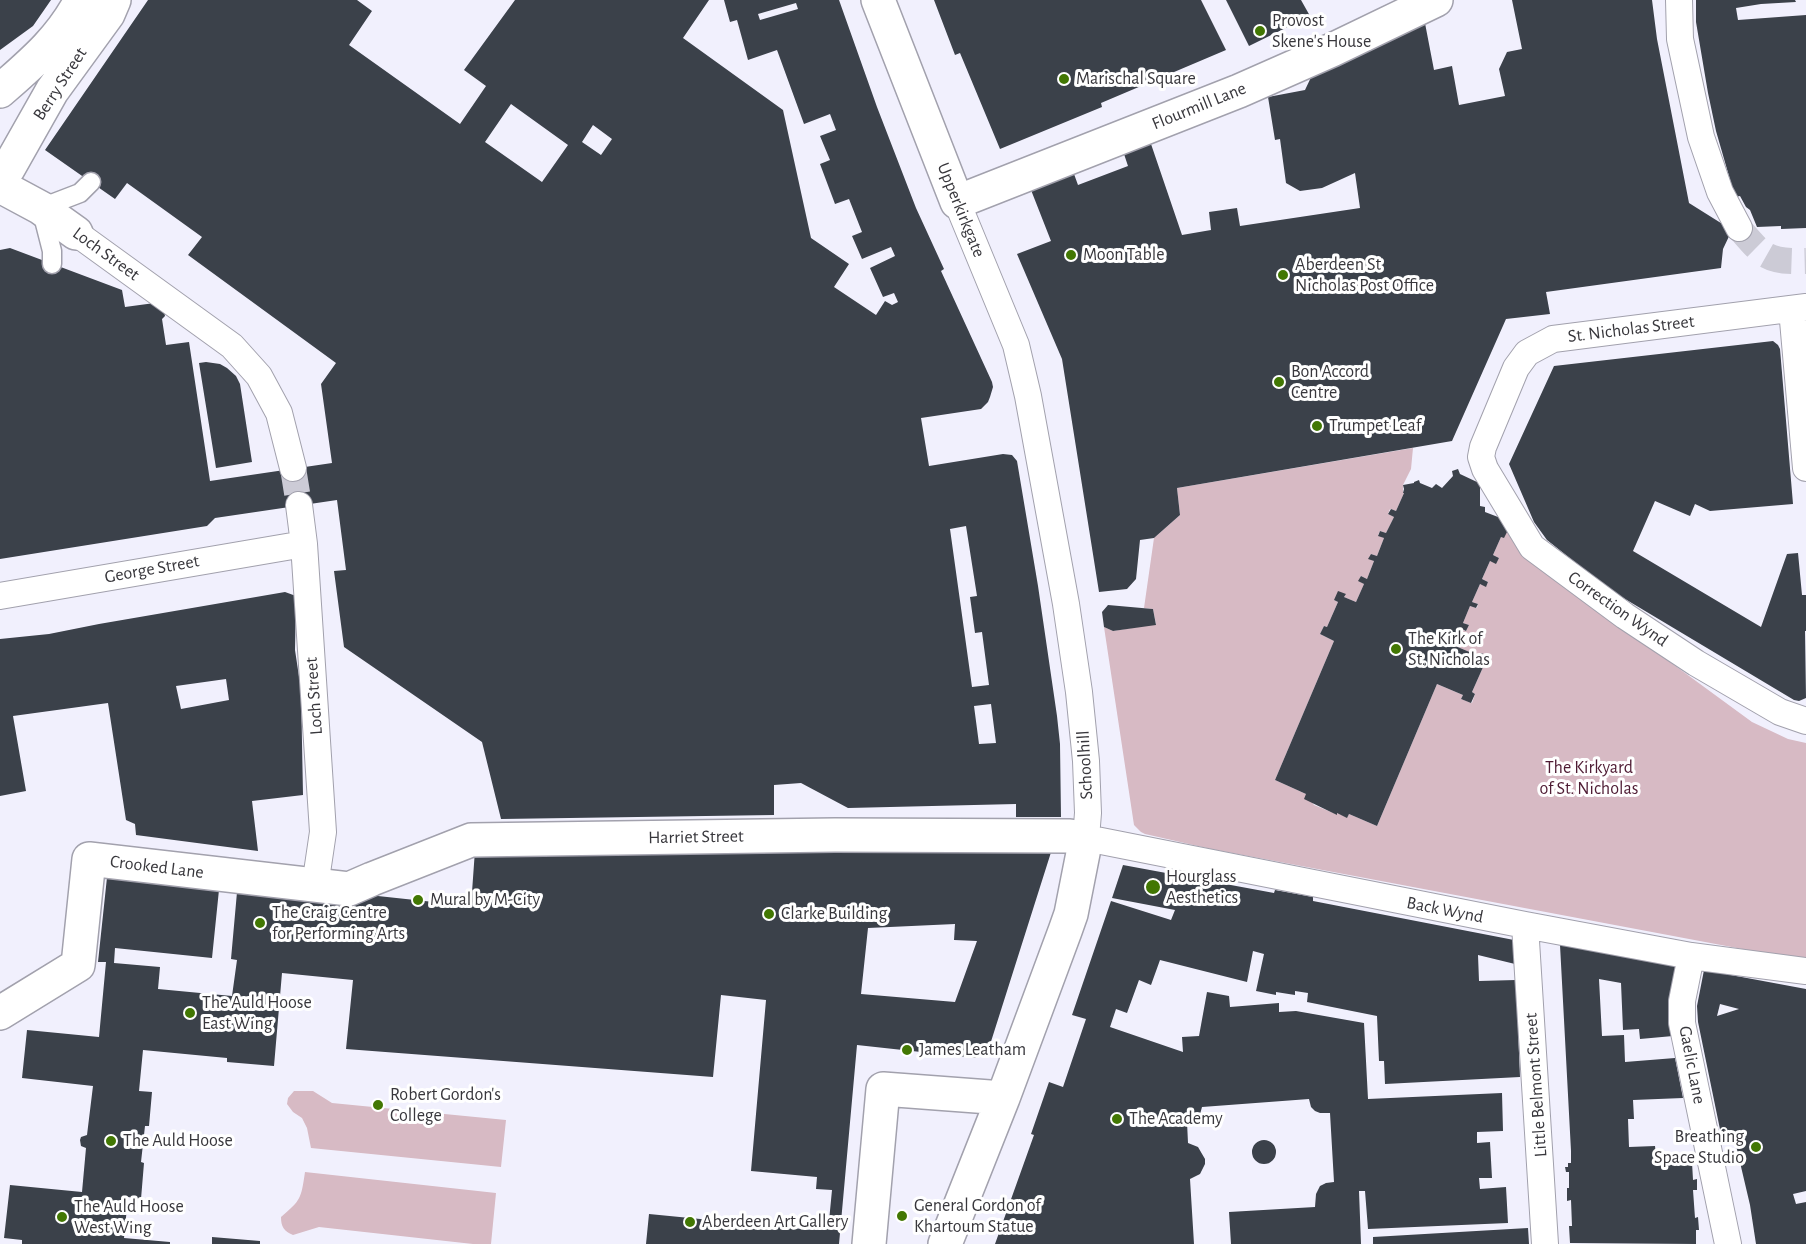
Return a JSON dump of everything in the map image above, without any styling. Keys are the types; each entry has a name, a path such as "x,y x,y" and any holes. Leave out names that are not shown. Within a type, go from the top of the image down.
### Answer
{"street":[{"name":"Berry Street","path":"0,91 47,49 72,17 81,0"},
{"name":"Berry Street","path":"2,172 52,91 108,14 114,0"},
{"name":"Upperkirkgate","path":"878,0 1016,345 1033,423"},
{"name":"Flourmill Lane","path":"957,202 1239,91 1436,0"},
{"path":"1679,0 1680,39 1701,137 1720,192 1739,228"},
{"name":"Loch Street","path":"2,172 41,208 232,346 259,376 279,413 293,468"},
{"path":"1799,308 1806,468"},
{"name":"St. Nicholas Street","path":"1483,447 1516,368 1527,354 1553,339 1799,308"},
{"name":"Schoolhill","path":"945,1244 1003,1098 1071,914 1086,838 1088,813 1086,761 1079,692 1066,604 1033,423"},
{"name":"Correction Wynd","path":"1483,447 1482,457 1485,468 1532,546 1625,616 1696,663 1780,712 1806,721"},
{"name":"Loch Street","path":"299,505 304,544 323,832 315,886"},
{"name":"George Street","path":"0,596 304,544"},
{"name":"Harriet Street","path":"315,886 349,889 471,840 835,835 1086,838"},
{"name":"Back Wynd","path":"1086,838 1691,956 1806,971"},
{"name":"Crooked Lane","path":"0,1013 78,965 89,859 315,886"},
{"name":"Little Belmont Street","path":"1526,925 1545,1244"},
{"name":"Gaelic Lane","path":"1691,956 1682,1000 1682,1023 1728,1244"},
{"path":"869,1244 883,1089 1003,1098"}],"lane":[{"path":"41,208 80,193 91,182"},
{"name":"Loch Street","path":"41,208 52,251 52,264"}],"green space":[{"name":"The Kirkyard of St. Nicholas","path":"1413,448 1411,469 1403,485 1404,493 1396,511 1390,509 1388,514 1394,517 1386,533 1380,531 1378,535 1384,538 1377,556 1371,554 1369,558 1374,561 1367,579 1361,576 1359,581 1364,584 1356,602 1344,597 1346,594 1334,600 1338,602 1327,627 1324,626 1320,634 1334,641 1275,780 1306,794 1314,805 1347,817 1349,814 1377,826 1437,684 1463,695 1461,699 1472,703 1475,694 1472,692 1484,665 1491,657 1481,653 1479,656 1453,645 1460,628 1466,631 1469,625 1463,623 1470,606 1477,608 1478,604 1472,602 1480,584 1486,586 1488,582 1482,579 1490,561 1496,563 1499,558 1493,555 1501,537 1508,530 1532,561 1752,722 1788,739 1806,743 1806,961 1211,849 1145,834 1134,825 1104,627 1113,631 1156,624 1153,609 1144,608 1154,538 1180,515 1177,488"},
{"path":"294,1091 313,1091 332,1103 506,1120 501,1167 311,1148 307,1128 302,1118 287,1104 288,1098"},
{"path":"305,1172 496,1193 491,1244 319,1227 293,1235 284,1228 281,1217 293,1207 299,1198"}],"building":[{"path":"0,0 51,0 33,26 0,50"},
{"path":"148,0 357,0 372,11 349,45 460,124 486,86 464,70 515,0 709,0 683,38 783,110 811,238 849,264 834,287 876,315 885,301 892,305 898,302 894,293 883,297 870,268 895,256 891,247 862,259 852,236 862,232 849,199 835,204 820,164 830,160 820,136 836,130 830,114 804,124 777,50 748,60 737,20 730,22 724,0 839,0 916,208 944,269 941,271 993,387 988,402 981,409 921,418 929,466 1003,454 1012,455 1017,461 1057,716 1060,744 1061,817 1016,817 1016,804 848,808 801,783 774,785 774,815 501,819 482,742 344,647 334,571 346,570 337,500 215,518 207,526 0,559 0,250 10,248 122,290 125,307 162,302 166,345 189,342 210,481 332,463 321,384 336,363 188,255 202,237 127,183 115,199 45,150","holes":["796,3 798,9 760,20 758,14","511,104 568,145 542,182 485,142","593,125 612,139 601,155 582,142","966,526 977,596 970,597 975,633 982,632 989,685 972,687 950,529","991,704 996,743 979,744 974,706"]},
{"name":"Marischal Square","path":"934,0 1201,0 1226,50 1101,103 1102,107 1000,149 960,53 955,55"},
{"name":"Provost Skene's House","path":"1226,0 1301,0 1310,16 1249,46"},
{"name":"Bon Accord Centre","path":"1512,0 1652,0 1657,39 1689,203 1732,230 1723,249 1721,268 1546,292 1550,314 1506,319 1452,441 1177,488 1180,515 1154,538 1140,540 1136,579 1127,589 1099,592 1062,359 1017,254 1051,241 1031,190 1074,174 1078,185 1128,166 1124,154 1151,144 1182,235 1211,230 1209,212 1237,208 1240,226 1360,208 1355,173 1322,188 1300,191 1286,183 1280,139 1275,140 1268,97 1305,90 1314,71 1424,18 1434,70 1452,66 1459,105 1505,96 1499,69 1507,52 1522,49"},
{"path":"1696,0 1795,0 1796,2 1736,8 1738,20 1806,15 1806,228 1757,227 1750,210 1740,196 1735,197 1716,131 1708,93 1696,22"},
{"path":"1773,341 1780,349 1793,504 1710,511 1695,504 1690,516 1655,501 1633,551 1761,627 1787,554 1798,553 1802,595 1806,595 1806,698 1799,701 1610,590 1547,540 1534,522 1509,464 1554,366"},
{"path":"199,363 220,364 227,368 236,376 240,384 252,462 216,468"},
{"name":"The Kirk of St. Nicholas","path":"1458,469 1460,474 1477,482 1481,479 1484,484 1480,488 1480,506 1485,507 1485,512 1498,517 1501,515 1508,530 1504,538 1501,537 1493,555 1499,558 1496,564 1490,561 1482,579 1488,582 1486,587 1480,584 1472,602 1478,604 1476,608 1470,606 1463,623 1469,625 1466,631 1460,628 1453,645 1479,656 1481,653 1491,657 1487,666 1484,665 1472,692 1475,694 1471,703 1461,699 1463,695 1437,684 1377,826 1349,814 1347,818 1337,813 1337,815 1304,799 1306,794 1275,780 1334,641 1320,634 1324,626 1327,627 1338,602 1334,600 1338,591 1346,594 1344,597 1356,602 1364,584 1358,581 1361,576 1367,579 1374,561 1368,559 1371,554 1377,556 1384,538 1378,536 1380,531 1386,533 1394,517 1388,514 1391,509 1396,511 1404,493 1403,485 1419,480 1420,483 1432,488 1436,484 1442,488 1453,476 1452,471"},
{"path":"285,592 296,596 295,650 301,690 303,795 252,801 258,851 136,835 135,824 126,820 108,703 13,716 26,791 0,796 0,639 49,634","holes":["226,679 229,700 181,709 176,686"]},
{"path":"1108,605 1153,609 1156,625 1113,631 1104,627 1102,612"},
{"path":"1053,846 988,1051 976,1058 857,1045 839,1244 646,1244 649,1214 813,1230 814,1220 829,1221 832,1190 816,1189 817,1177 751,1171 766,1000 721,995 713,1077 346,1049 353,980 282,973 274,1066 227,1062 227,1058 143,1050 139,1091 152,1092 149,1126 145,1126 141,1162 144,1163 141,1199 128,1197 124,1238 170,1242 170,1244 22,1244 22,1240 4,1238 10,1185 82,1192 86,1148 81,1146 80,1140 81,1137 87,1135 93,1086 22,1078 27,1030 99,1037 106,962 98,962 108,868 220,880 212,958 115,948 114,963 160,967 158,989 232,996 237,960 231,959 238,881 471,906 475,850","holes":["955,924 954,940 977,941 955,1002 861,994 868,928"]},
{"path":"1123,865 1274,893 1275,890 1313,897 1313,901 1514,940 1515,964 1478,955 1479,981 1516,980 1520,1077 1385,1084 1384,1061 1379,1061 1377,1016 1307,1002 1308,993 1295,991 1295,995 1276,992 1276,995 1256,991 1264,954 1253,951 1247,982 1160,960 1151,985 1139,980 1127,1013 1116,1009 1110,1027 1183,1052 1182,1037 1199,1036 1207,992 1229,996 1230,1007 1279,1003 1279,1012 1296,1011 1364,1023 1368,1099 1502,1093 1503,1131 1477,1132 1477,1143 1490,1142 1492,1178 1479,1178 1480,1189 1506,1187 1508,1223 1368,1229 1365,1191 1359,1191 1361,1244 1231,1244 1229,1212 1315,1207 1316,1194 1320,1186 1334,1182 1330,1113 1315,1111 1309,1099 1202,1107 1199,1118 1187,1122 1188,1143 1198,1147 1205,1159 1200,1174 1190,1179 1194,1244 995,1244 1034,1135 1031,1134 1049,1082 1063,1087 1086,1019 1072,1015 1111,901 1171,920 1175,910 1112,898"},
{"path":"1560,945 1677,966 1670,994 1673,1036 1640,1039 1639,1029 1623,1030 1621,983 1599,979 1602,1036 1624,1035 1625,1062 1675,1058 1683,1098 1633,1100 1634,1119 1628,1119 1629,1147 1655,1146 1656,1155 1687,1153 1691,1159 1695,1158 1695,1162 1692,1162 1693,1180 1697,1179 1697,1190 1693,1190 1695,1218 1698,1217 1699,1230 1696,1230 1696,1244 1570,1243 1571,1200 1567,1201 1569,1172 1566,1172 1565,1167 1571,1163 1571,1151"},
{"path":"1704,970 1806,989 1806,1191 1793,1194 1796,1204 1806,1202 1806,1244 1756,1244 1750,1205 1735,1141 1723,1144 1698,1022 1697,1006","holes":["1720,1004 1739,1009 1717,1016"]},
{"path":"1264,1140 1273,1143 1276,1152 1273,1161 1264,1164 1255,1161 1252,1152 1255,1143"},
{"path":"1528,1228 1529,1244 1373,1244 1373,1237"},
{"name":"The Auld Hoose West Wing","path":"212,1237 260,1241 260,1244 212,1244"}],"tunnel":[{"path":"1739,228 1767,256 1774,259 1806,261"},
{"path":"293,468 299,505"}],"place":[{"name":"Provost Skene's House","path":"1260,31"},
{"name":"Marischal Square","path":"1064,79"},
{"name":"Moon Table","path":"1071,255"},
{"name":"Aberdeen St Nicholas Post Office","path":"1283,275"},
{"name":"Bon Accord Centre","path":"1279,382"},
{"name":"Trumpet Leaf","path":"1317,426"},
{"name":"The Kirk of St. Nicholas","path":"1396,649"},
{"name":"Hourglass Aesthetics","path":"1153,887"},
{"name":"Mural by M-City","path":"418,900"},
{"name":"Clarke Building","path":"769,914"},
{"name":"The Craig Centre for Performing Arts","path":"260,923"},
{"name":"The Auld Hoose East Wing","path":"190,1013"},
{"name":"James Leatham","path":"907,1050"},
{"name":"Robert Gordon's College","path":"378,1105"},
{"name":"The Academy","path":"1117,1119"},
{"name":"The Auld Hoose","path":"111,1141"},
{"name":"Breathing Space Studio","path":"1756,1147"},
{"name":"General Gordon of Khartoum Statue","path":"902,1216"},
{"name":"The Auld Hoose West Wing","path":"62,1217"},
{"name":"Aberdeen Art Gallery","path":"690,1222"}]}
